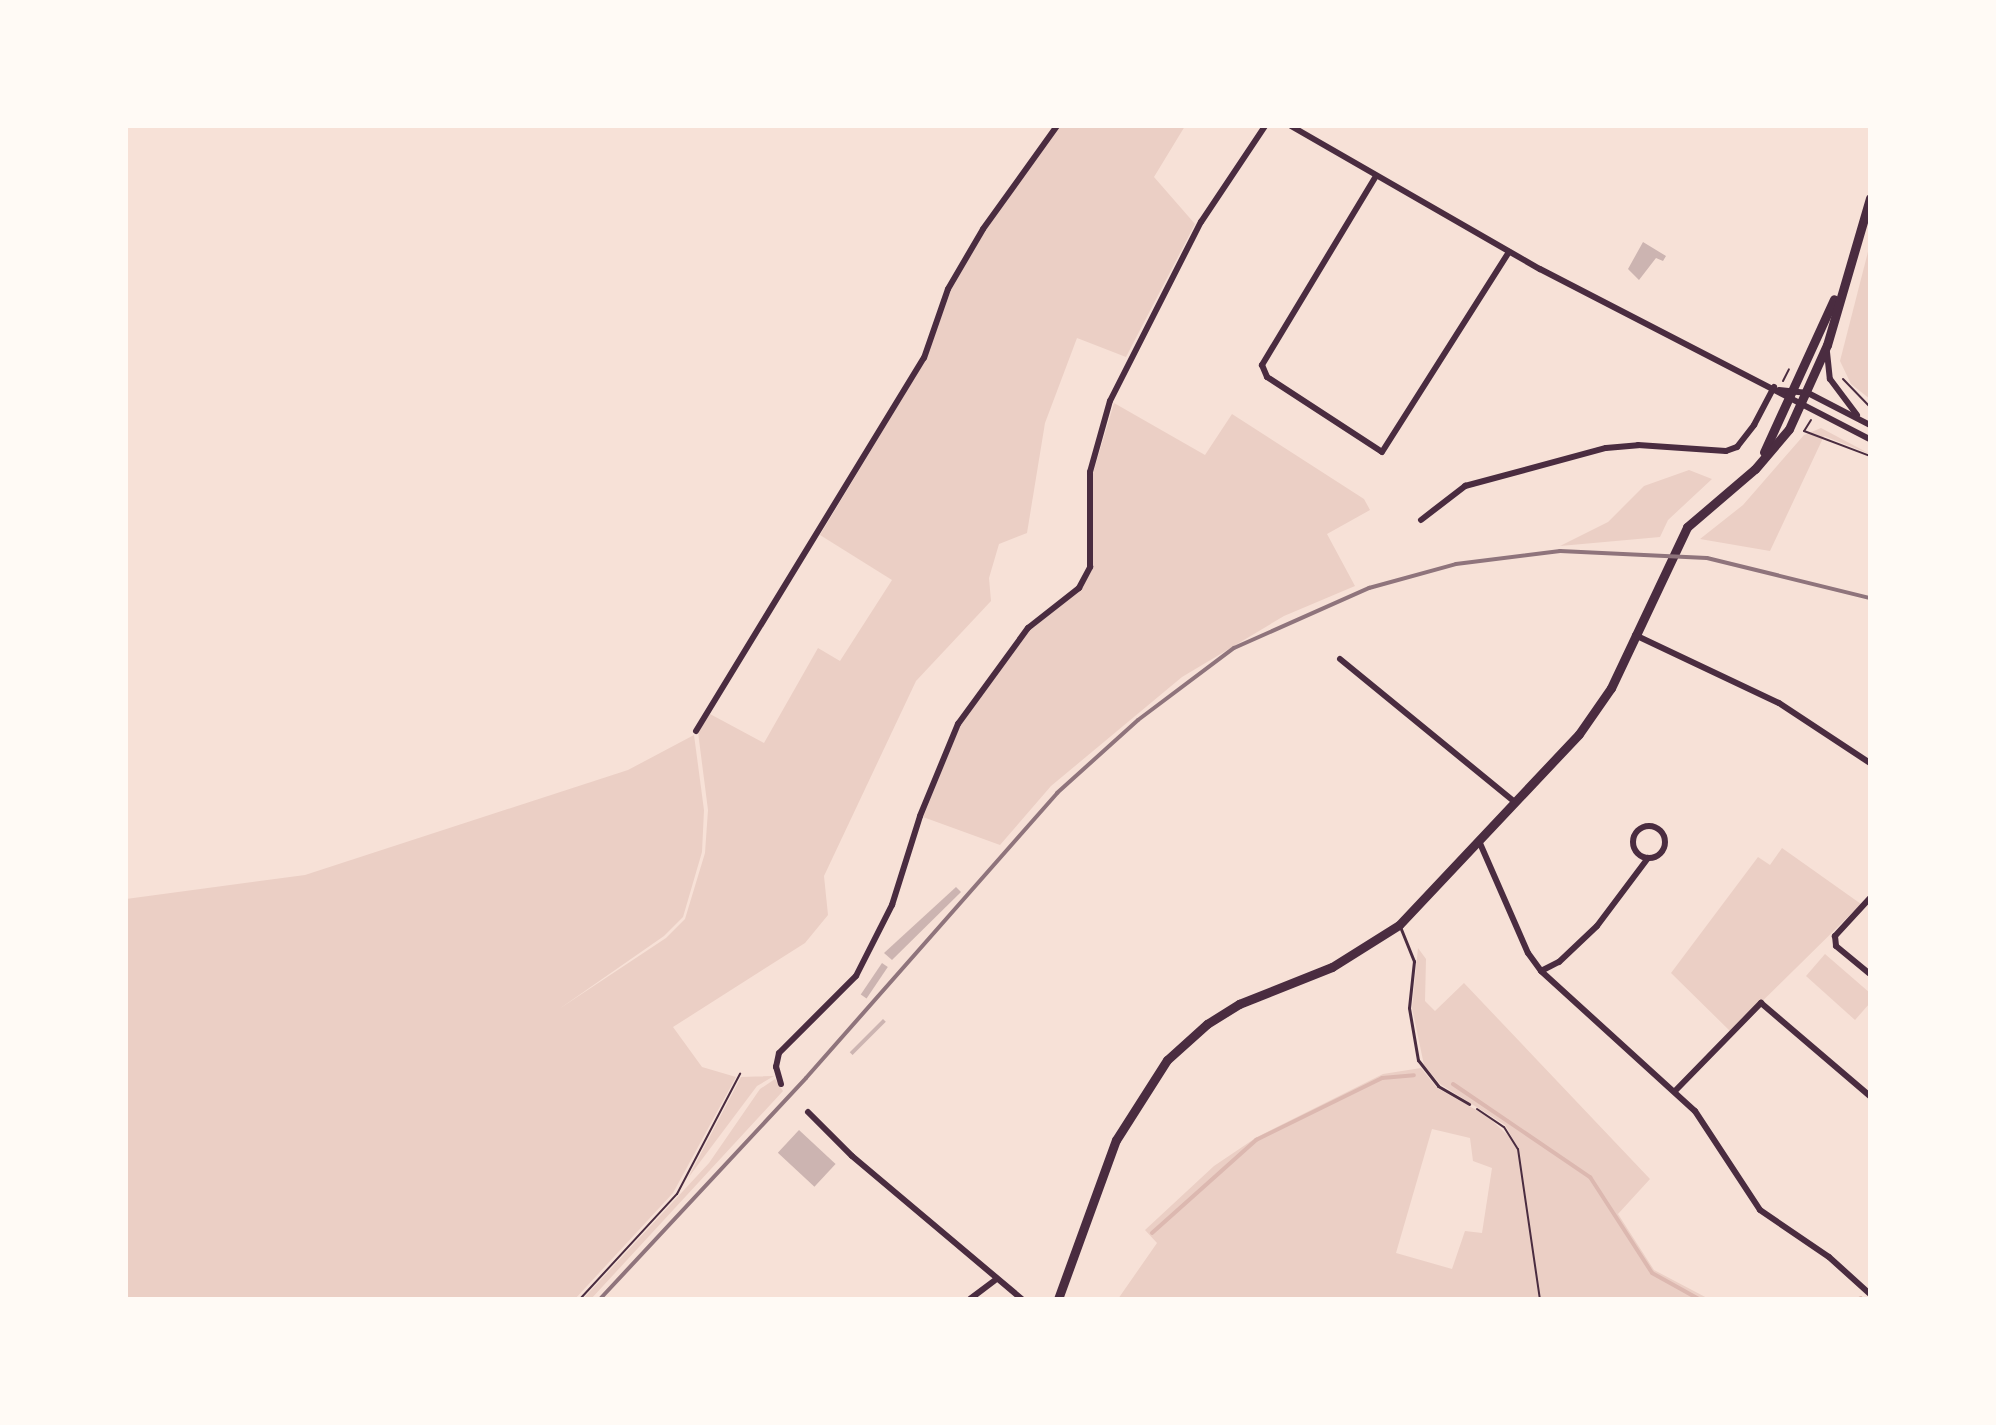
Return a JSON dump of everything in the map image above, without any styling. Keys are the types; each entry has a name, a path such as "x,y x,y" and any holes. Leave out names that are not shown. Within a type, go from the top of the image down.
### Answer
{"main road":[{"path":"1058,1299 1116,1140 1167,1060 1207,1024 1239,1004 1332,967 1399,925 1579,734 1611,688 1687,527 1755,469 1802,405 1827,345 1843,280 1870,198"},
{"path":"1755,469 1791,399 1843,280"}],"street":[{"path":"696,731 924,358 948,289 983,229 1057,126"},
{"path":"781,1084 776,1067 779,1053 856,976 892,905 920,816 958,724 1028,628 1079,588 1090,567 1090,472 1110,401 1201,222 1265,126"},
{"path":"1291,126 1509,252 1870,439"},
{"path":"1376,176 1262,365 1267,377 1382,452 1509,252"},
{"path":"1827,345 1830,379 1860,418"},
{"path":"1776,388 1808,393 1870,425"},
{"path":"1421,520 1432,507 1465,486 1606,448 1638,445 1726,451 1737,447 1776,388"},
{"path":"1635,635 1779,703 1870,763"},
{"path":"1340,659 1516,803"},
{"path":"1541,971 1559,962 1597,926 1648,858 1662,852 1666,842 1653,827 1642,828 1634,840 1636,850 1648,858"},
{"path":"1479,841 1528,953 1541,971 1676,1090 1760,1210 1829,1257 1870,1294"},
{"path":"1870,898 1835,936 1836,946 1870,974"},
{"path":"1676,1090 1761,1003 1870,1096"},
{"path":"808,1112 995,1280 1022,1299"},
{"path":"970,1299 995,1280"}],"lane":[{"path":"1399,925 1414,961 1409,1008 1418,1060 1438,1086 1469,1104"}],"path":[{"path":"1776,388 1788,369"},
{"path":"1843,379 1870,407"},
{"path":"1815,412 1804,431 1870,456"},
{"path":"580,1299 677,1194 740,1074"},
{"path":"1469,1104 1504,1127 1518,1149 1540,1299"}],"shaded area":[{"path":"1059,126 1185,126 1154,177 1195,224 1126,357 1077,338 1045,423 1027,533 999,544 989,578 991,601 916,681 824,876 828,915 805,943 673,1027 702,1067 736,1077 673,1193 575,1299 126,1299 126,899 305,875 628,770 694,735 704,810 702,852 683,917 664,936 559,1009 666,938 685,919 705,853 708,810 698,732 710,714 764,743 818,648 840,661 892,580 820,535 926,359 951,290 985,231"},
{"path":"1870,244 1870,399 1851,384 1840,361"},
{"path":"1114,403 1205,455 1232,414 1364,499 1370,510 1327,534 1355,586 1284,616 1182,677 1051,786 1000,845 923,817 960,726 1030,630 1081,589 1093,568 1093,473"},
{"path":"1821,428 1870,454 1824,436 1770,551 1700,539 1743,505 1804,435"},
{"path":"1689,470 1712,479 1668,520 1660,537 1560,546 1608,522 1644,486"},
{"path":"1782,848 1861,904 1731,1032 1671,973 1758,857 1770,865"},
{"path":"1418,948 1426,959 1425,1001 1435,1011 1464,983 1650,1179 1618,1214 1654,1270 1709,1299 1118,1299 1157,1243 1145,1230 1214,1166 1257,1137 1383,1074 1421,1068 1437,1088 1487,1116 1514,1141 1505,1125 1440,1084 1424,1065 1412,1008","holes":["1432,1129 1470,1138 1473,1161 1492,1168 1482,1233 1465,1231 1452,1269 1396,1253"]},
{"path":"1825,954 1870,993 1870,1003 1855,1020 1806,976"},
{"path":"774,1076 757,1086 688,1178 741,1077"},
{"path":"775,1079 783,1091 591,1299 583,1299 709,1163 760,1089"}],"building":[{"path":"1643,242 1666,256 1663,261 1656,258 1639,280 1628,269"},
{"path":"956,887 961,892 892,960 884,953"},
{"path":"882,963 888,967 867,998 861,995"},
{"path":"883,1019 886,1022 853,1055 850,1052"},
{"path":"799,1130 836,1164 814,1187 778,1153"}],"waterway":[{"path":"1152,1233 1256,1140 1382,1078 1414,1075"},
{"path":"1453,1084 1590,1177 1652,1273 1699,1299"}],"railway":[{"path":"600,1299 806,1078 1057,793 1138,720 1234,648 1369,588 1456,564 1560,551 1707,558 1870,598"}]}
